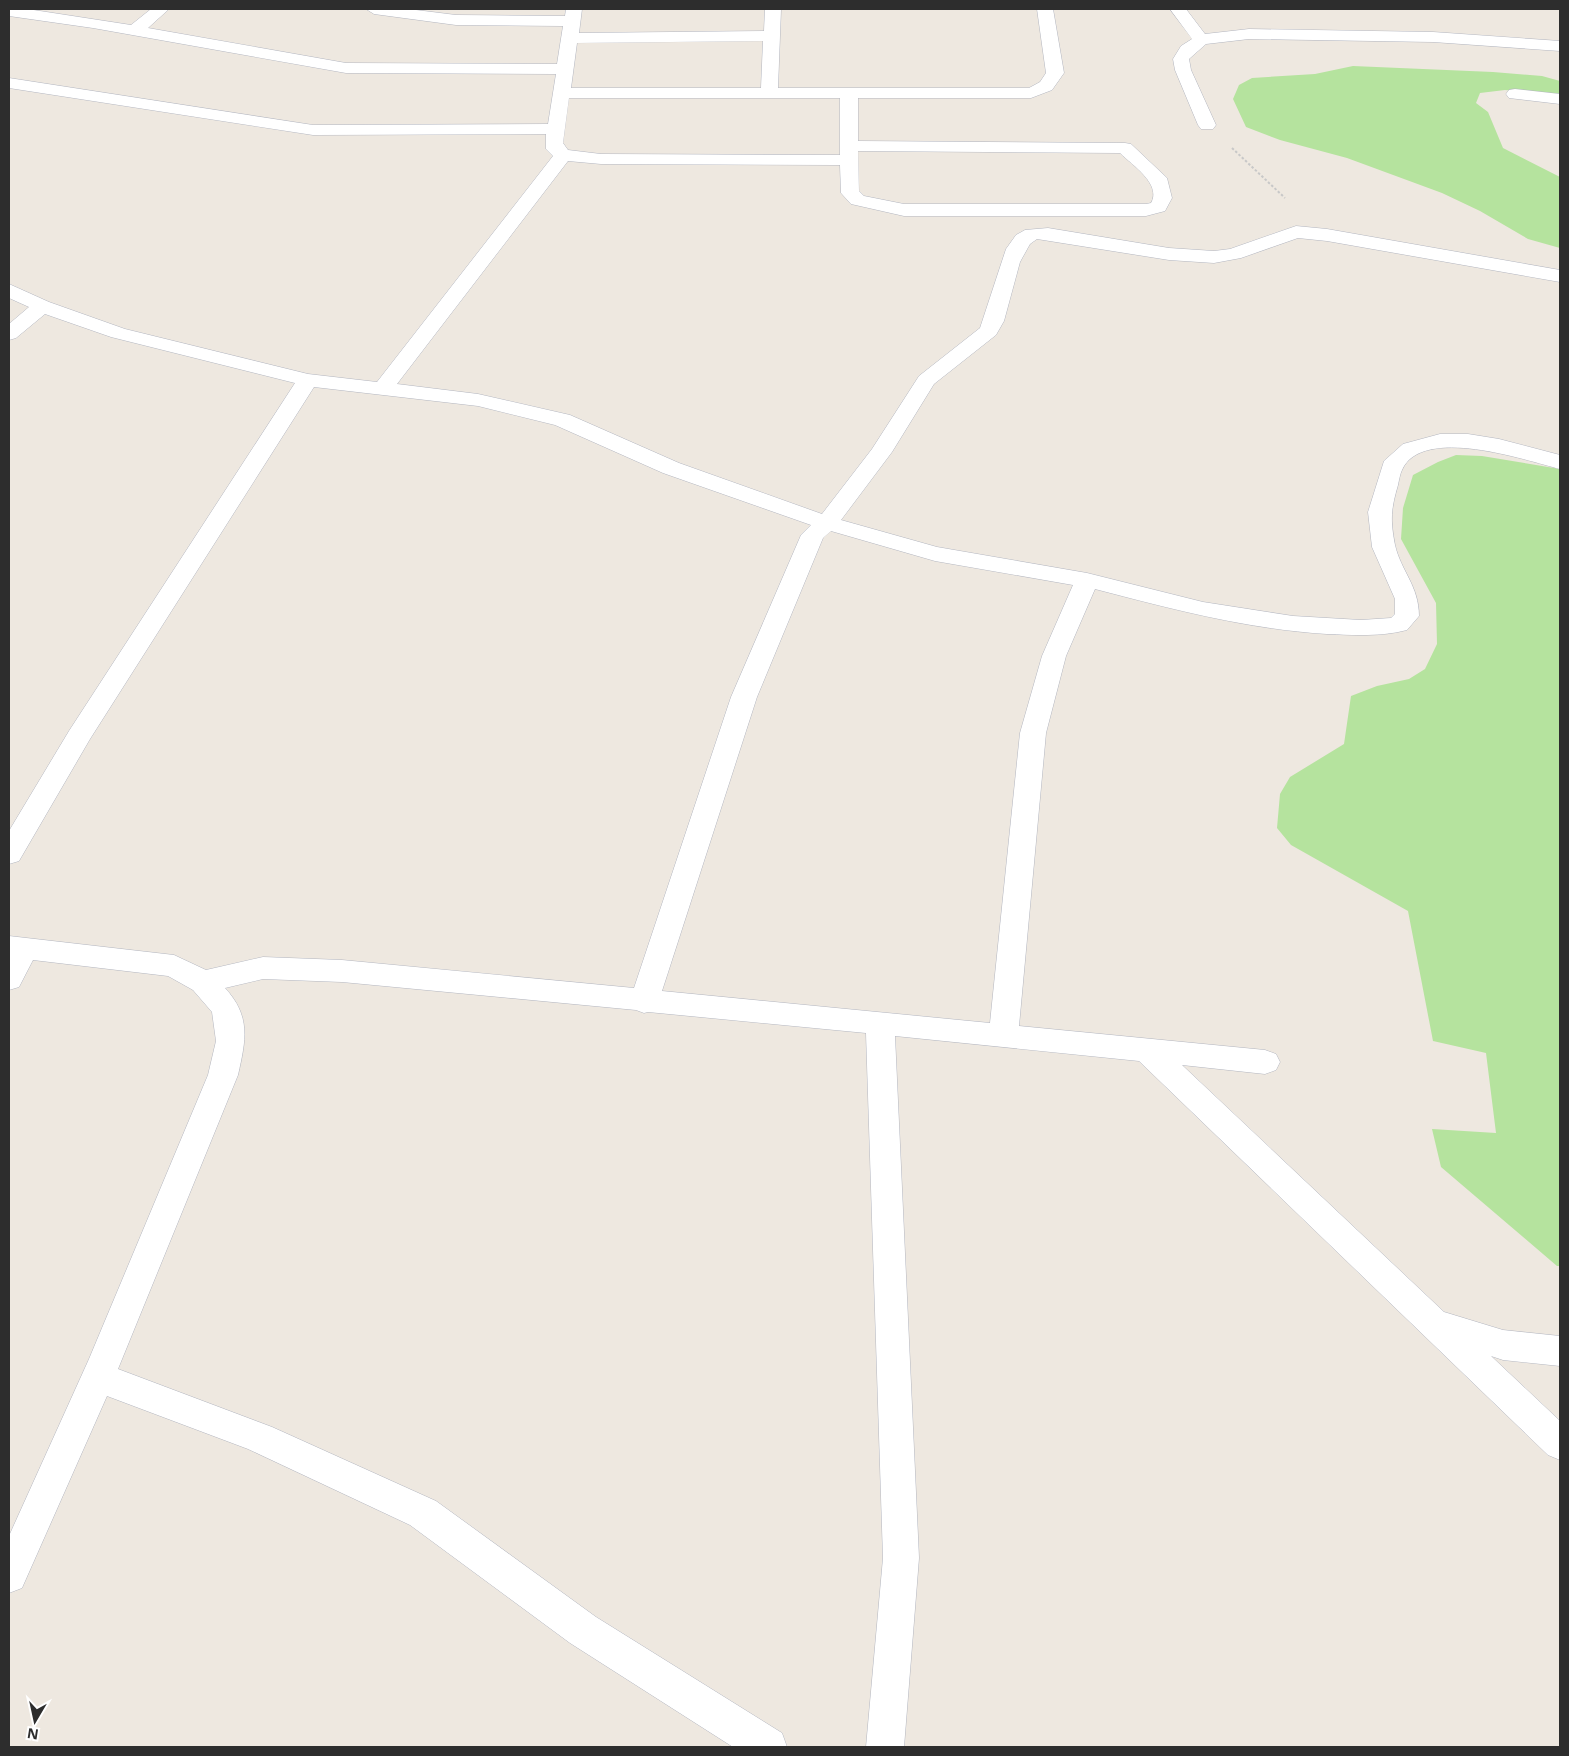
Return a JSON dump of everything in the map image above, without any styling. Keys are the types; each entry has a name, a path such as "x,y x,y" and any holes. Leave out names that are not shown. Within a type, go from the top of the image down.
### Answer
{"street":[{"path":"134,30 161,9"},
{"path":"374,9 456,20 572,23 772,36"},
{"path":"769,93 773,9"},
{"path":"562,93 1031,93 1044,89 1052,81 1055,73 1045,9"},
{"path":"1178,9 1201,40"},
{"path":"9,11 134,30 346,68 566,69"},
{"path":"572,23 554,148 563,155 601,159 849,153 1125,148 1160,182 1163,198 1158,207 1146,210 904,210 858,200 850,193 849,153 849,93"},
{"path":"1207,126 1183,70 1181,59 1187,50 1201,40 1221,36 1283,33 1432,37 1560,46"},
{"path":"9,83 313,130 556,129"},
{"path":"1515,94 1560,99"},
{"path":"384,387 563,155"},
{"path":"644,1002 744,697 813,535 827,523 881,452 926,380 989,331 995,320 1011,258 1026,238 1033,234 1048,234 1169,254 1214,257 1234,254 1296,232 1326,235 1560,276"},
{"path":"9,290 42,306 118,333 308,380 384,387 478,400 562,420 672,468 827,523 935,554 1087,580 1203,610 1294,624 1361,628 1398,625 1408,616 1407,598 1384,547 1379,512 1392,466 1410,449 1440,441 1468,441 1499,446 1560,462"},
{"path":"9,334 42,306"},
{"path":"9,854 78,737 308,380"},
{"path":"1004,1036 1034,733 1054,656 1087,580"},
{"path":"9,979 17,947 174,966 203,982 226,1008 231,1041 223,1075 98,1378 9,1576"},
{"path":"203,982 263,968 332,970 1266,1062"},
{"path":"880,1023 901,1558 885,1747"},
{"path":"1148,1051 1560,1444"},
{"path":"1434,1323 1503,1345 1560,1351"},
{"path":"98,1378 260,1438 423,1513 583,1630 768,1747"}],"path":[{"path":"1207,126 1326,235"}],"green space":[{"path":"1353,66 1493,72 1542,76 1560,81 1560,95 1505,90 1480,93 1476,103 1488,112 1503,148 1560,177 1560,248 1528,239 1480,211 1442,193 1347,158 1280,140 1246,127 1233,99 1239,85 1252,78 1315,74"},
{"path":"1456,455 1482,456 1560,469 1560,1266 1557,1266 1441,1167 1432,1129 1496,1133 1486,1053 1433,1041 1408,911 1291,845 1277,828 1280,794 1290,777 1344,744 1351,696 1377,686 1409,679 1425,669 1437,644 1436,603 1401,539 1403,508 1413,475"}]}
